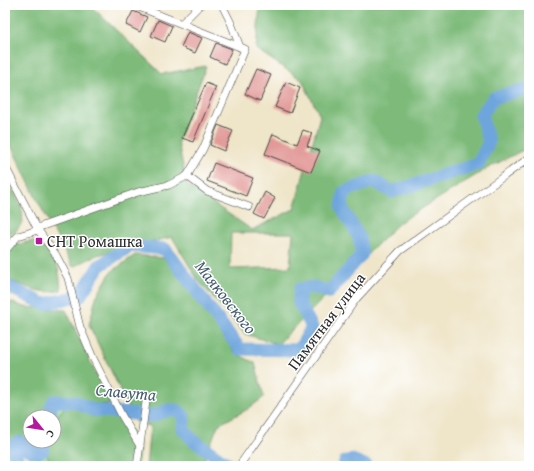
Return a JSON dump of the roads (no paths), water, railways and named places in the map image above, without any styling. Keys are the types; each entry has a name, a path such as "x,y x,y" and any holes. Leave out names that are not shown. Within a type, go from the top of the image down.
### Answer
{"street":[{"path":"134,5 242,48"},
{"path":"182,23 200,5"},
{"path":"5,251 18,236 138,192 169,185 187,176 202,150 242,48 222,5"},
{"name":"Памятная улица","path":"240,464 356,299 378,274 400,251 529,158"},
{"path":"5,166 37,229 68,278 80,327 111,395 140,446"},
{"path":"187,176 207,191 249,207"},
{"path":"137,466 146,402"}],"waterway":[{"name":"Маяковского","path":"5,285 44,304 80,296 99,266 130,246 165,249 240,349 299,350 312,327 299,303 300,289 314,287 329,292 362,254 359,237 342,208 344,192 374,181 392,192 478,164 489,142 481,115 494,98 529,88"},
{"name":"Славута","path":"51,409 54,401 76,402 93,410 153,416 168,410 177,410 184,416 183,429 193,440 231,466"},
{"name":"Славута","path":"13,466 18,461 14,450 16,444 20,442 22,444"},
{"name":"Славута","path":"27,449 38,453 43,449"},
{"name":"Славута","path":"344,466 345,462 352,460 367,466"}],"place":[{"name":"СНТ Ромашка","path":"39,241"}]}
